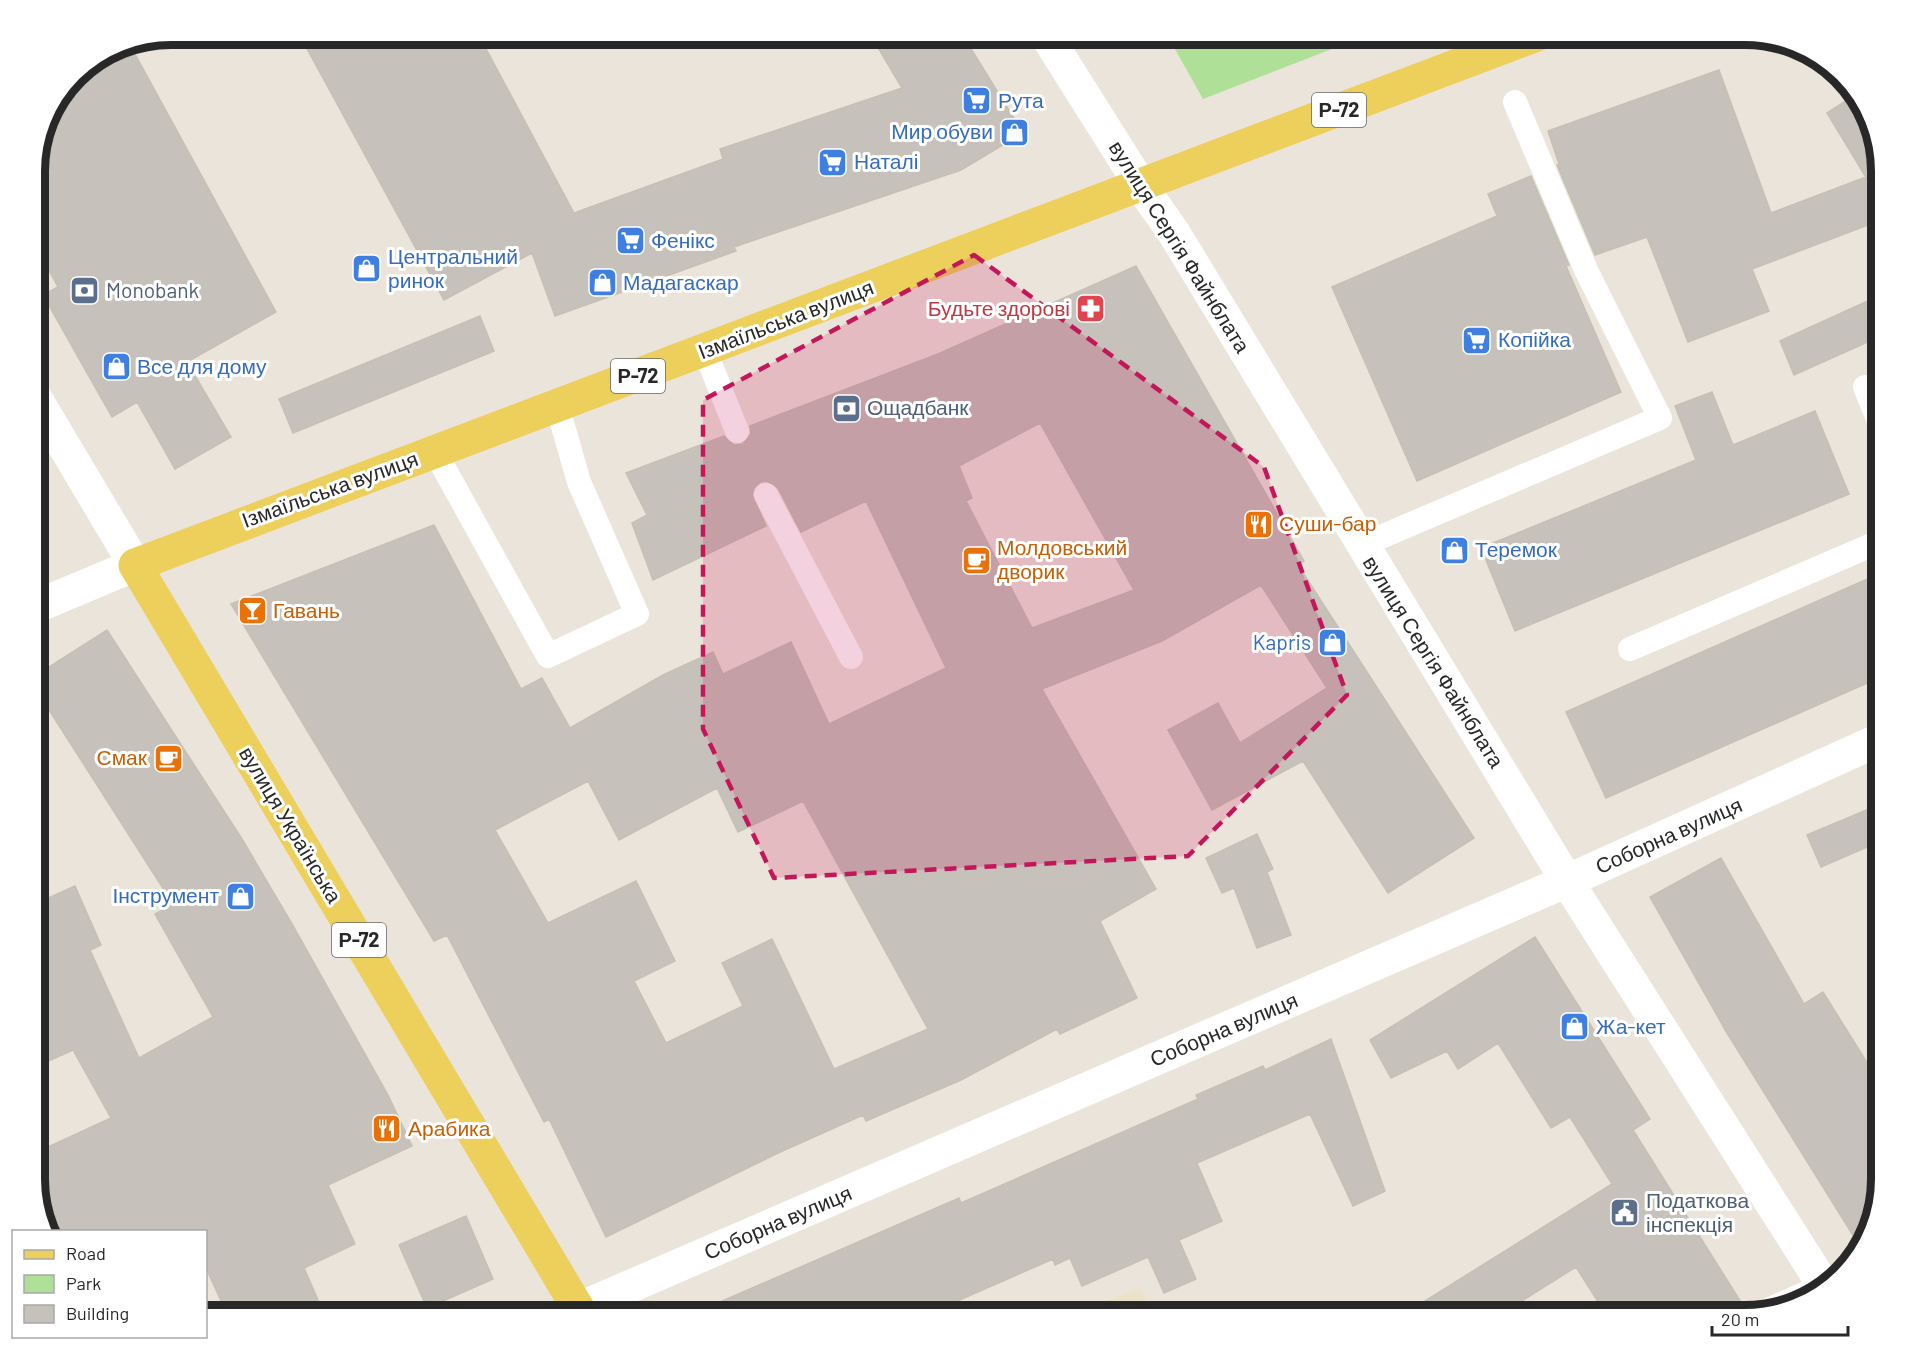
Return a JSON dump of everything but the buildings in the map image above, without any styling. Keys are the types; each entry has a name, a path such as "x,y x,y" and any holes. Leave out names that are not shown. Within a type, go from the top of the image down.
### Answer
{"main road":[{"name":"Ізмаїльська вулиця","path":"135,565 1508,45"},
{"name":"вулиця Українська","path":"135,565 569,1305"}],"street":[{"name":"вулиця Сергія Файнблата","path":"1053,45 1141,186 1174,233 1567,881 1820,1280"},
{"name":"вулиця Українська","path":"45,414 135,565"},
{"name":"Ізмаїльська вулиця","path":"45,603 135,565"},
{"name":"Соборна вулиця","path":"592,1305 1567,881 1871,744"}],"lane":[{"path":"1362,545 1660,418 1586,270 1515,102"},
{"path":"705,351 737,431"},
{"path":"1865,387 1871,402"},
{"path":"435,452 548,656 637,614 579,482 557,405"},
{"path":"766,495 851,657"},
{"path":"1630,649 1871,545"}],"highlighted area":[{"path":"974,255 1264,467 1347,695 1188,856 774,878 703,729 703,400"}],"shaded area":[{"path":"1140,1288 1149,1305 1095,1305"}],"green space":[{"path":"1173,45 1342,45 1203,99"}],"place":[{"name":"Рута","path":"977,101"},
{"name":"Мир обуви","path":"1014,132"},
{"name":"Наталі","path":"833,162"},
{"name":"Фенікс","path":"630,241"},
{"name":"Центральний ринок","path":"367,269"},
{"name":"Мадагаскар","path":"602,283"},
{"name":"Monobank","path":"85,291"},
{"name":"Будьте здорові","path":"1091,309"},
{"name":"Копійка","path":"1477,340"},
{"name":"Все для дому","path":"116,367"},
{"name":"Ощадбанк","path":"846,408"},
{"name":"Суши-бар","path":"1258,524"},
{"name":"Теремок","path":"1454,550"},
{"name":"Молдовський дворик","path":"976,560"},
{"name":"Гавань","path":"252,611"},
{"name":"Kapris","path":"1332,643"},
{"name":"Смак","path":"168,758"},
{"name":"Інструмент","path":"240,896"},
{"name":"Жа-кет","path":"1575,1027"},
{"name":"Арабика","path":"387,1129"},
{"name":"Податкова інспекція","path":"1625,1213"}]}
